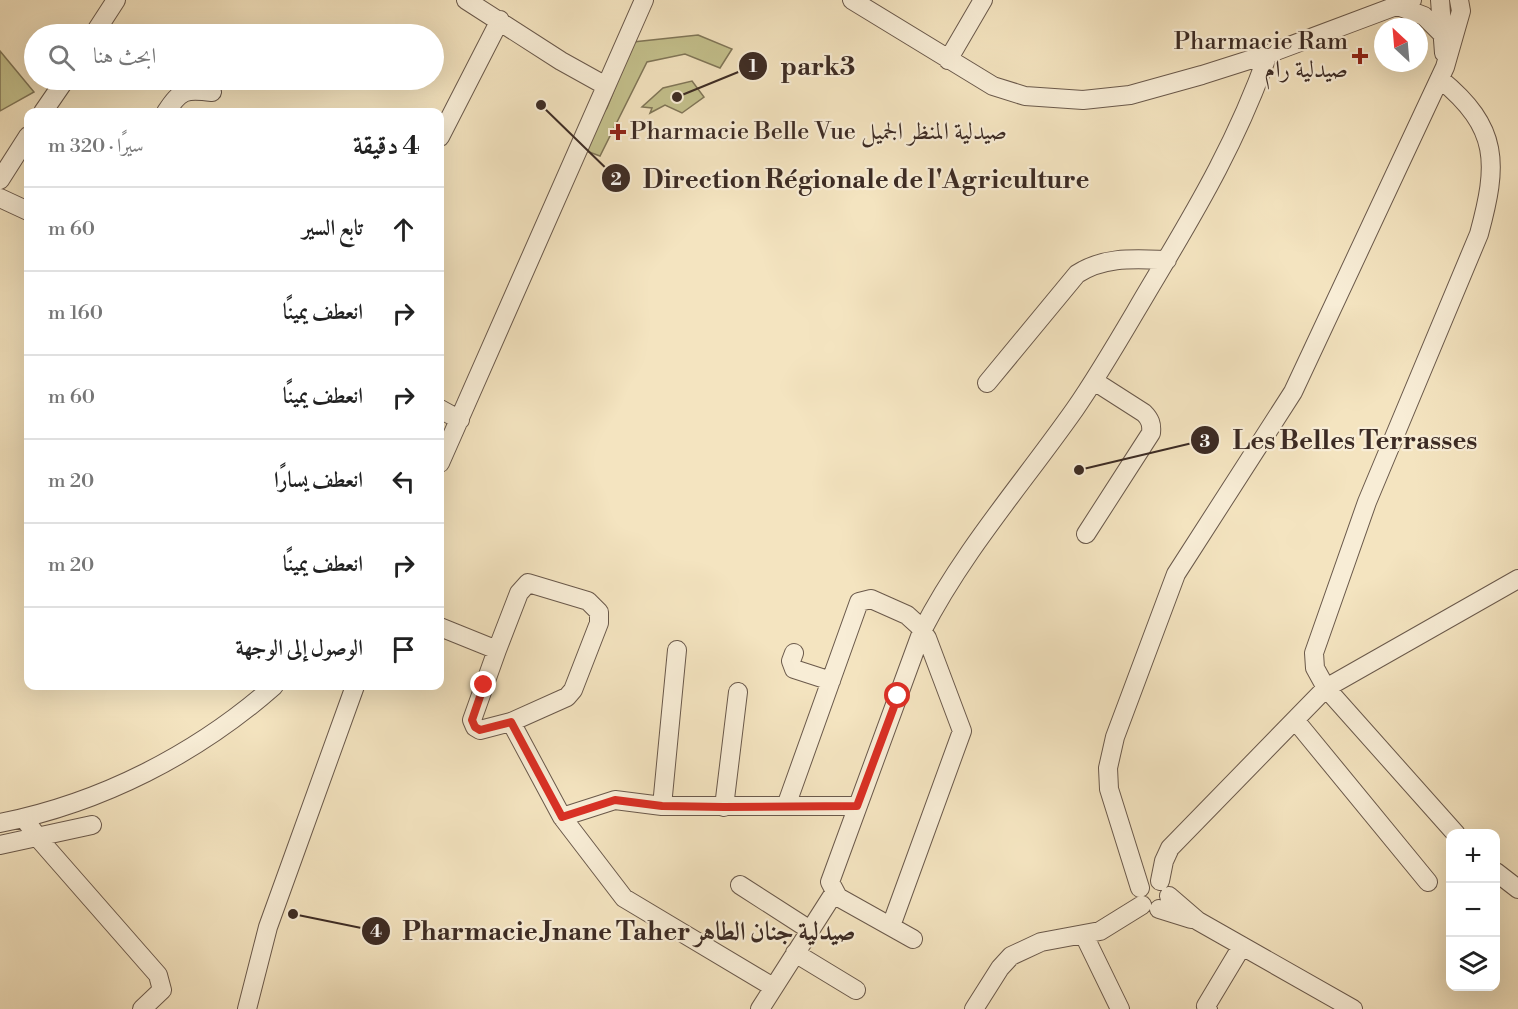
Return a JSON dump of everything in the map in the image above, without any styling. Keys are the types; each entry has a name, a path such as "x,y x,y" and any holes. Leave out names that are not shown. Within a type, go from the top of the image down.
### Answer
{"street":[{"path":"444,454 644,0"},
{"path":"852,0 986,83 1015,93 1083,100 1130,96 1268,54 1405,3 1442,34"},
{"path":"948,60 983,0"},
{"path":"1440,0 1442,73 1485,133 1491,151 1490,187 1479,234 1367,502 1314,653 1315,668 1326,688 1452,829"},
{"path":"99,24 111,2"},
{"path":"472,2 561,61 606,86"},
{"path":"1353,1009 1198,921 1154,893 1118,823 1109,789 1108,768 1115,737 1176,574 1293,392 1442,73 1463,4"},
{"path":"444,129 500,20"},
{"path":"760,1009 834,893 831,876 922,631 939,598 1094,381 1228,153 1248,111 1268,54"},
{"path":"47,108 58,90"},
{"path":"169,108 182,92 188,90"},
{"path":"198,90 212,92"},
{"path":"0,180 24,142"},
{"path":"0,198 24,209"},
{"path":"987,383 1077,274 1096,264 1111,260 1167,260"},
{"path":"1086,534 1151,433 1150,418 1144,412 1094,381"},
{"path":"444,411 460,420"},
{"path":"974,1009 1000,968 1011,956 1041,942 1084,935 1115,924 1154,893 1170,848 1326,688 1518,579"},
{"path":"528,583 588,602 599,612 599,622 573,690 554,704 511,722 480,730 475,727 472,720 497,650 519,593 528,583"},
{"path":"786,806 857,605 862,599 871,599 907,615 922,631 962,730 891,926"},
{"path":"444,629 497,650"},
{"path":"662,806 677,650"},
{"path":"794,653 791,661 794,669 831,681"},
{"path":"0,823 24,819 88,799 154,767 221,726 269,690"},
{"path":"247,1009 268,927 354,690"},
{"path":"724,807 738,692"},
{"path":"1295,720 1428,882"},
{"path":"511,722 562,817 624,898 773,987"},
{"path":"562,817 615,800 662,806 857,806"},
{"path":"24,819 158,975 162,990 142,1009"},
{"path":"0,845 92,825"},
{"path":"1500,875 1518,889"},
{"path":"740,885 810,930"},
{"path":"834,893 913,939"},
{"path":"1084,935 1120,1009"},
{"path":"1208,1009 1206,1006 1242,946"},
{"path":"795,953 856,990"}],"shaded area":[{"path":"698,35 732,49 720,68 685,54 647,62 600,156 578,148 607,108 633,42"},
{"path":"0,51 24,80 24,90 34,92 0,111"},
{"path":"692,81 704,97 682,113 665,105 650,113 652,108 642,107 663,88"}],"place":[{"name":"Pharmacie Ram صيدلية رام","path":"1360,56"},
{"name":"park3","path":"677,97"},
{"name":"Direction Régionale de l'Agriculture","path":"541,105"},
{"name":"Pharmacie Belle Vue صيدلية المنظر الجميل","path":"618,132"},
{"name":"Les Belles Terrasses","path":"1079,470"},
{"name":"Pharmacie Jnane Taher صيدلية جنان الطاهر","path":"293,914"}],"route":[{"path":"484,685 472,720 475,727 480,730 511,722 562,817 615,800 662,806 857,806 898,696"}]}
